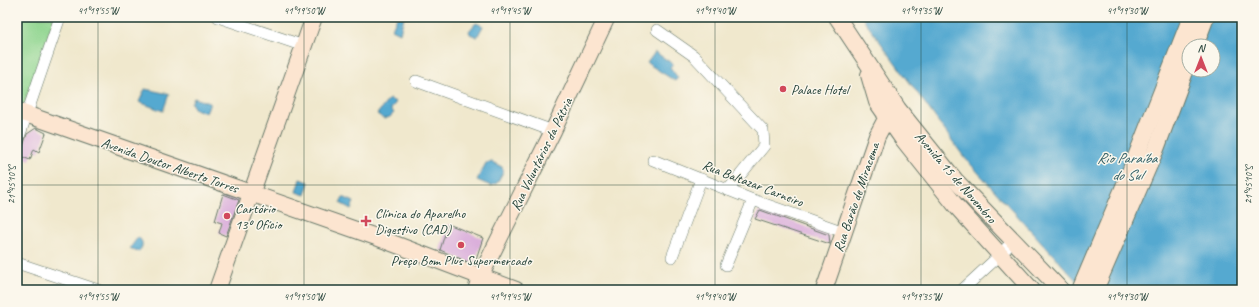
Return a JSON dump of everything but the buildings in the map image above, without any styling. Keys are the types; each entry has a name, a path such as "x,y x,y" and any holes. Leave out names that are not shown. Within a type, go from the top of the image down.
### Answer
{"main road":[{"path":"217,290 314,17"},
{"name":"Rua Voluntários da Pátria","path":"478,283 607,17"},
{"name":"Avenida 15 de Novembro","path":"837,17 862,54 892,113 956,206 1032,290"},
{"path":"1080,290 1128,177 1191,17"},
{"path":"1198,38 1206,17"},
{"path":"1095,290 1156,149 1183,78"},
{"name":"Avenida Doutor Alberto Torres","path":"22,113 251,193 478,283 516,290"},
{"name":"Avenida 15 de Novembro","path":"892,113 1012,241 1061,290"},
{"name":"Rua Barão de Miracema","path":"824,290 867,162 892,113"}],"street":[{"path":"17,143 22,113 60,17"},
{"path":"218,17 304,46"},
{"path":"657,30 694,56 763,130 764,146 728,190"},
{"path":"416,81 553,131"},
{"name":"Rua Baltazar Carneiro","path":"652,160 753,200 844,232"},
{"path":"672,257 701,179"},
{"path":"726,265 753,200"},
{"path":"962,290 1000,256 1012,241"},
{"path":"17,263 98,290"}],"green space":[{"path":"17,17 55,17 23,108 17,106"}],"water":[{"path":"397,17 404,17 400,33 392,29"},
{"name":"Rio Paraíba do Sul","path":"862,17 1242,17 1242,290 1085,290 964,157"},
{"path":"476,23 483,26 477,37 470,34 469,31"},
{"path":"655,52 673,64 670,67 678,78 675,81 647,63"},
{"path":"145,89 169,94 163,111 139,102"},
{"path":"194,98 210,103 206,113 195,109 191,103"},
{"path":"389,99 396,102 391,109 394,113 390,117 384,119 377,114"},
{"path":"492,162 502,167 503,172 497,183 491,186 477,180 486,163"},
{"path":"300,179 309,182 305,195 296,192"},
{"path":"343,197 354,202 351,209 340,203"},
{"path":"138,237 142,244 139,252 130,248"}],"place":[{"name":"Palace Hotel","path":"783,89"},
{"name":"Cartório 13º Ofício","path":"227,216"},
{"name":"Clínica do Aparelho Digestivo (CAD)","path":"366,221"},
{"name":"Preço Bom Plus Supermercado","path":"461,245"}]}
